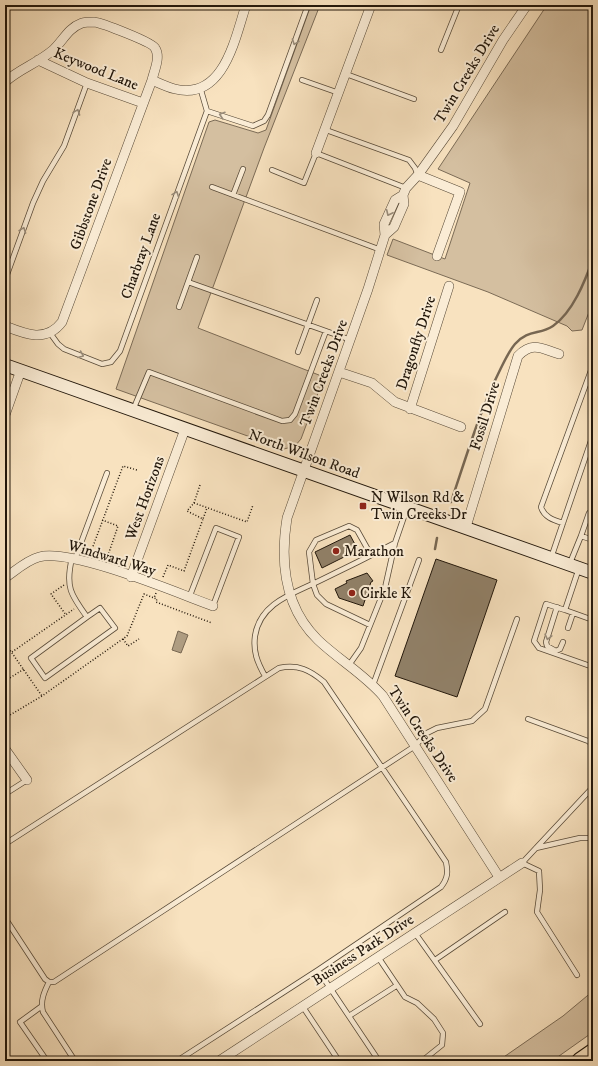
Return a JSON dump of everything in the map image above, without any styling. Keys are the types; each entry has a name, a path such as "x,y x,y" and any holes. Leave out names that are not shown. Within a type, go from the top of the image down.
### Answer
{"highway":[{"path":"580,1061 593,1052"}],"main road":[{"name":"North Wilson Road","path":"5,365 593,573"}],"street":[{"path":"152,80 175,89 188,90 200,87 215,79 224,68 230,54 246,5"},
{"path":"316,153 326,130 371,5"},
{"name":"Twin Creeks Drive","path":"499,877 383,696 373,685 308,629 289,594 284,575 283,538 287,518 386,235 394,227 404,204 404,192 453,126 503,40 527,5"},
{"name":"Gibbstone Drive","path":"5,82 13,75 54,49 67,33 83,23 93,22 152,44 158,56 152,80 65,317 59,327 50,333"},
{"name":"Keywood Lane","path":"38,60 87,82 143,103"},
{"path":"418,175 460,192 437,256"},
{"name":"Dragonfly Drive","path":"410,409 449,286"},
{"path":"5,326 28,335 50,333"},
{"name":"Fossil Drive","path":"466,527 518,356 528,348 534,346 559,354"},
{"path":"5,415 21,370"},
{"path":"339,372 372,383 395,402 410,409 461,427"},
{"name":"West Horizons","path":"132,577 185,429"},
{"name":"Windward Way","path":"5,578 38,557 56,555 132,577 213,606"},
{"path":"5,749 27,780"},
{"name":"Business Park Drive","path":"219,1061 522,863"}],"lane":[{"path":"200,87 207,111 253,126 264,121 268,115 308,5"},
{"path":"441,50 459,5"},
{"path":"346,74 414,99"},
{"path":"302,80 339,93"},
{"path":"5,280 33,203 43,181 67,139 87,82"},
{"name":"Charbray Lane","path":"50,333 58,344 64,349 102,364 111,362 116,358 120,351 207,111"},
{"path":"326,130 409,160 418,175"},
{"path":"272,170 304,183 316,153 404,192"},
{"path":"233,195 243,170"},
{"path":"212,187 381,250"},
{"path":"179,307 197,257"},
{"path":"188,282 350,340"},
{"path":"298,352 317,300"},
{"path":"134,410 149,372 282,420 290,420 295,414 326,331"},
{"path":"563,523 550,518 542,512 541,507 593,365"},
{"path":"551,558 593,435"},
{"path":"87,617 71,593 69,586 69,571 107,474"},
{"path":"349,665 362,648 385,588 395,543 407,508"},
{"path":"565,610 581,536 589,513 593,514"},
{"path":"370,625 326,604 317,595 313,584 309,552 316,540 349,526 357,530 371,555"},
{"path":"189,598 216,528 239,537 213,606"},
{"path":"581,536 593,540"},
{"path":"265,676 256,660 254,650 256,632 259,620 274,604 289,594 313,584 395,543"},
{"path":"373,685 419,560"},
{"path":"593,620 546,604 534,641 539,648 593,667"},
{"path":"558,607 546,642 547,646 556,651 560,649 563,642"},
{"path":"100,608 115,628 45,678 31,658 87,617 100,608"},
{"path":"568,628 573,613"},
{"path":"5,918 45,979 49,982 54,982 61,978 415,746 427,733 437,728 472,721 486,709 517,619"},
{"path":"5,844 279,668 291,666 311,671 324,682 446,862 448,873 445,881 441,887 318,970 177,1061"},
{"path":"528,719 588,740 593,745"},
{"path":"5,794 27,780"},
{"path":"577,975 537,912 540,890 539,871 522,863 593,787"},
{"path":"536,848 580,838 593,838"},
{"path":"435,960 505,912"},
{"path":"414,933 480,1024"},
{"path":"378,957 396,986 405,997 417,1003 427,1012 443,1033 442,1045 434,1054 422,1061"},
{"path":"318,970 378,1061"},
{"path":"49,982 43,995 42,1006 44,1012 75,1061"},
{"path":"349,1016 396,986"},
{"path":"42,1006 20,1022 47,1061"},
{"path":"303,1007 339,1061"}],"path":[{"path":"92,549 122,466 137,470"},
{"path":"200,485 194,503 187,511 203,519"},
{"path":"194,503 248,522 253,505"},
{"path":"154,598 168,565 184,571 207,508"},
{"path":"102,520 118,526 106,563"},
{"path":"64,584 50,594 66,615"},
{"path":"5,718 42,696 127,636 144,594 157,599 156,602 212,623"},
{"path":"12,652 75,609"},
{"path":"123,639 128,646 139,639"},
{"path":"5,643 42,696"},
{"path":"5,682 24,669"}],"shaded area":[{"path":"311,5 320,5 264,148 198,328 324,377 301,439 295,446 284,449 116,389 209,122 215,120 258,133 266,130"},
{"path":"547,5 593,5 593,302 582,330 572,331 567,326 488,292 387,255 393,239 445,259 470,183 438,169"},
{"path":"178,631 188,635 181,653 172,650"},
{"path":"593,991 593,1032 552,1061 498,1061 563,1016"}],"building":[{"name":"Marathon","path":"350,535 358,550 322,568 315,552"},
{"path":"436,559 497,580 457,697 395,676"},
{"name":"Cirkle K","path":"367,573 373,581 371,582 363,606 339,598 335,589 347,583 346,581"}],"waterway":[{"path":"451,502 473,435 492,386 509,353 520,339 529,334 548,329 567,313 578,296 593,259"},
{"path":"435,549 437,538"}],"place":[{"name":"N Wilson Rd & Twin Creeks Dr","path":"363,506"},
{"name":"Marathon","path":"336,551"},
{"name":"Cirkle K","path":"352,593"}]}
